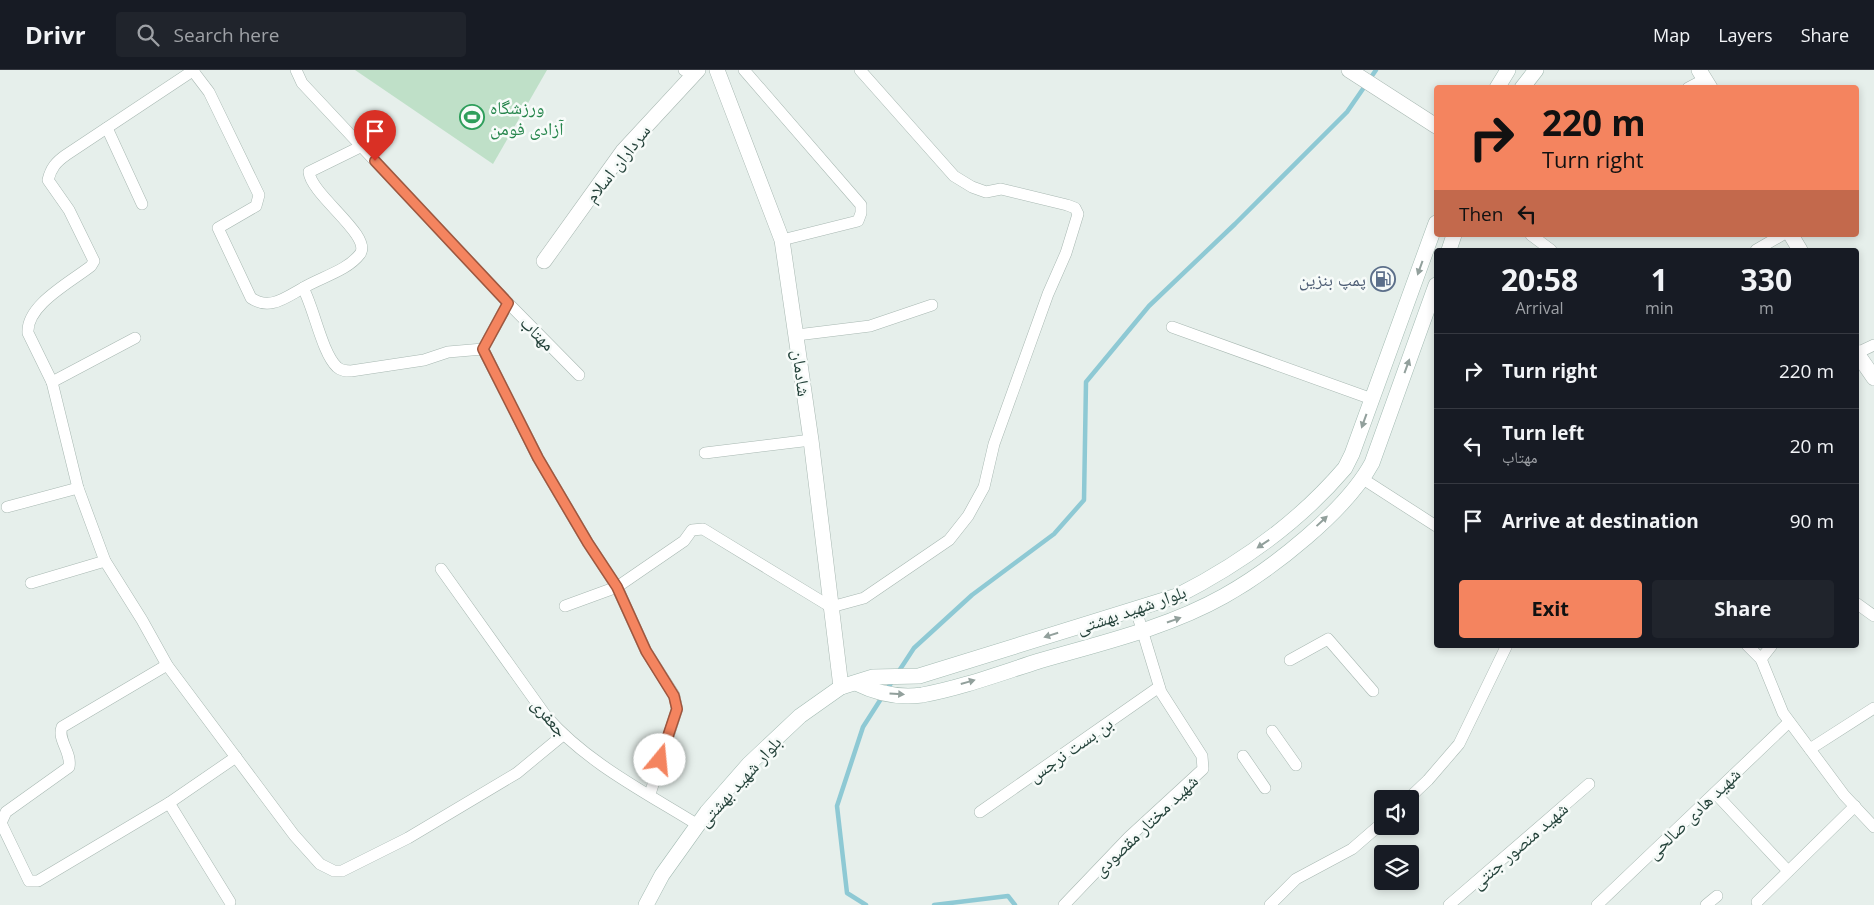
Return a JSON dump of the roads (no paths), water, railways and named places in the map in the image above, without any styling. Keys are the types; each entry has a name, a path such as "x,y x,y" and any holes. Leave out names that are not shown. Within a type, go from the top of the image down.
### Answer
{"main road":[{"name":"شادمان","path":"717,70 782,240 811,440 841,687"},
{"path":"1349,70 1434,125"},
{"path":"1499,85 1508,70"},
{"path":"1524,85 1536,70"},
{"name":"سرداران اسلام","path":"544,261 622,151 692,72"},
{"name":"بلوار شهید بهشتی","path":"873,684 919,676 1177,596 1214,577 1276,536 1345,468 1434,229"},
{"name":"بلوار شهید بهشتی","path":"646,905 662,875 698,825 749,764 800,716 841,687 856,683 873,684 921,695 1142,630 1185,616 1225,596 1289,552 1351,494 1363,480 1372,463 1434,291"},
{"path":"1403,315 1423,322"},
{"path":"1859,359 1874,378"}],"street":[{"path":"362,146 309,172 310,179 322,196 343,217 361,240 363,247 360,254 337,271 272,304 258,302 251,298 218,228 256,206 259,195 209,92 194,70 55,163 48,180 69,210 94,261 91,266 50,297 31,316 28,324 28,333 52,382 78,488 105,561 142,620 167,665 294,835 320,864 334,871 342,871 408,838 517,773 562,735"},
{"name":"مهتاب","path":"296,70 302,83 508,303 579,375"},
{"path":"744,70 861,205 858,221 782,240"},
{"path":"565,606 617,587 684,541 692,530 703,529 831,608 864,598 948,540 968,516 984,487 994,444 1048,294 1069,245 1078,214 1075,208 1067,205 1001,189 986,192 972,187 954,176 902,120 860,70"},
{"path":"1694,85 1705,79"},
{"path":"107,128 142,204"},
{"path":"1534,237 1548,248"},
{"path":"1759,248 1779,237"},
{"path":"304,288 316,316 327,352 337,367 344,370 424,360 448,352 483,349"},
{"path":"483,349 508,303"},
{"path":"797,335 870,326 932,305"},
{"path":"1172,327 1372,399"},
{"path":"52,382 135,338"},
{"path":"1859,357 1874,345"},
{"path":"483,349 538,458 588,543 617,587 646,651 674,696 677,709 650,794"},
{"path":"705,453 811,440"},
{"path":"1363,480 1434,525"},
{"path":"7,508 78,488"},
{"path":"31,583 105,561"},
{"name":"جعفری","path":"441,569 546,716 562,735 580,750 698,825"},
{"path":"1859,605 1874,616"},
{"name":"شهید مختار مقصودی","path":"1064,905 1129,837 1203,769 1202,756 1159,687 1136,610"},
{"path":"1290,660 1328,639 1373,691"},
{"path":"1417,790 1459,744 1506,648"},
{"path":"1750,648 1761,659 1789,722 1855,806 1874,827"},
{"path":"1761,659 1770,648"},
{"path":"167,665 62,727 61,735 70,756 69,766 6,812 1,824 29,880 38,881 169,803 236,757"},
{"name":"بن بست نرجس","path":"980,812 1159,687"},
{"path":"1810,749 1874,708"},
{"name":"شهید هادی صالحی","path":"1597,905 1789,722"},
{"path":"1272,731 1296,765"},
{"path":"1243,756 1265,788"},
{"name":"شهید منصور جنتی","path":"1449,905 1589,784"},
{"path":"1715,793 1788,871"},
{"path":"169,803 230,902"},
{"path":"1757,902 1855,806"},
{"path":"1270,905 1296,880 1352,849 1374,829"},
{"path":"1706,905 1717,896"}],"waterway":[{"path":"897,674 914,648 972,595 1054,534 1084,500 1086,382 1149,306 1235,224 1347,112 1376,70"},
{"path":"866,905 847,893 837,806 863,727 893,680"},
{"path":"934,905 1008,896 1015,905"}],"place":[{"name":"ورزشگاه آزادی فومن","path":"472,117"},
{"name":"پمپ بنزین","path":"1383,279"}]}
